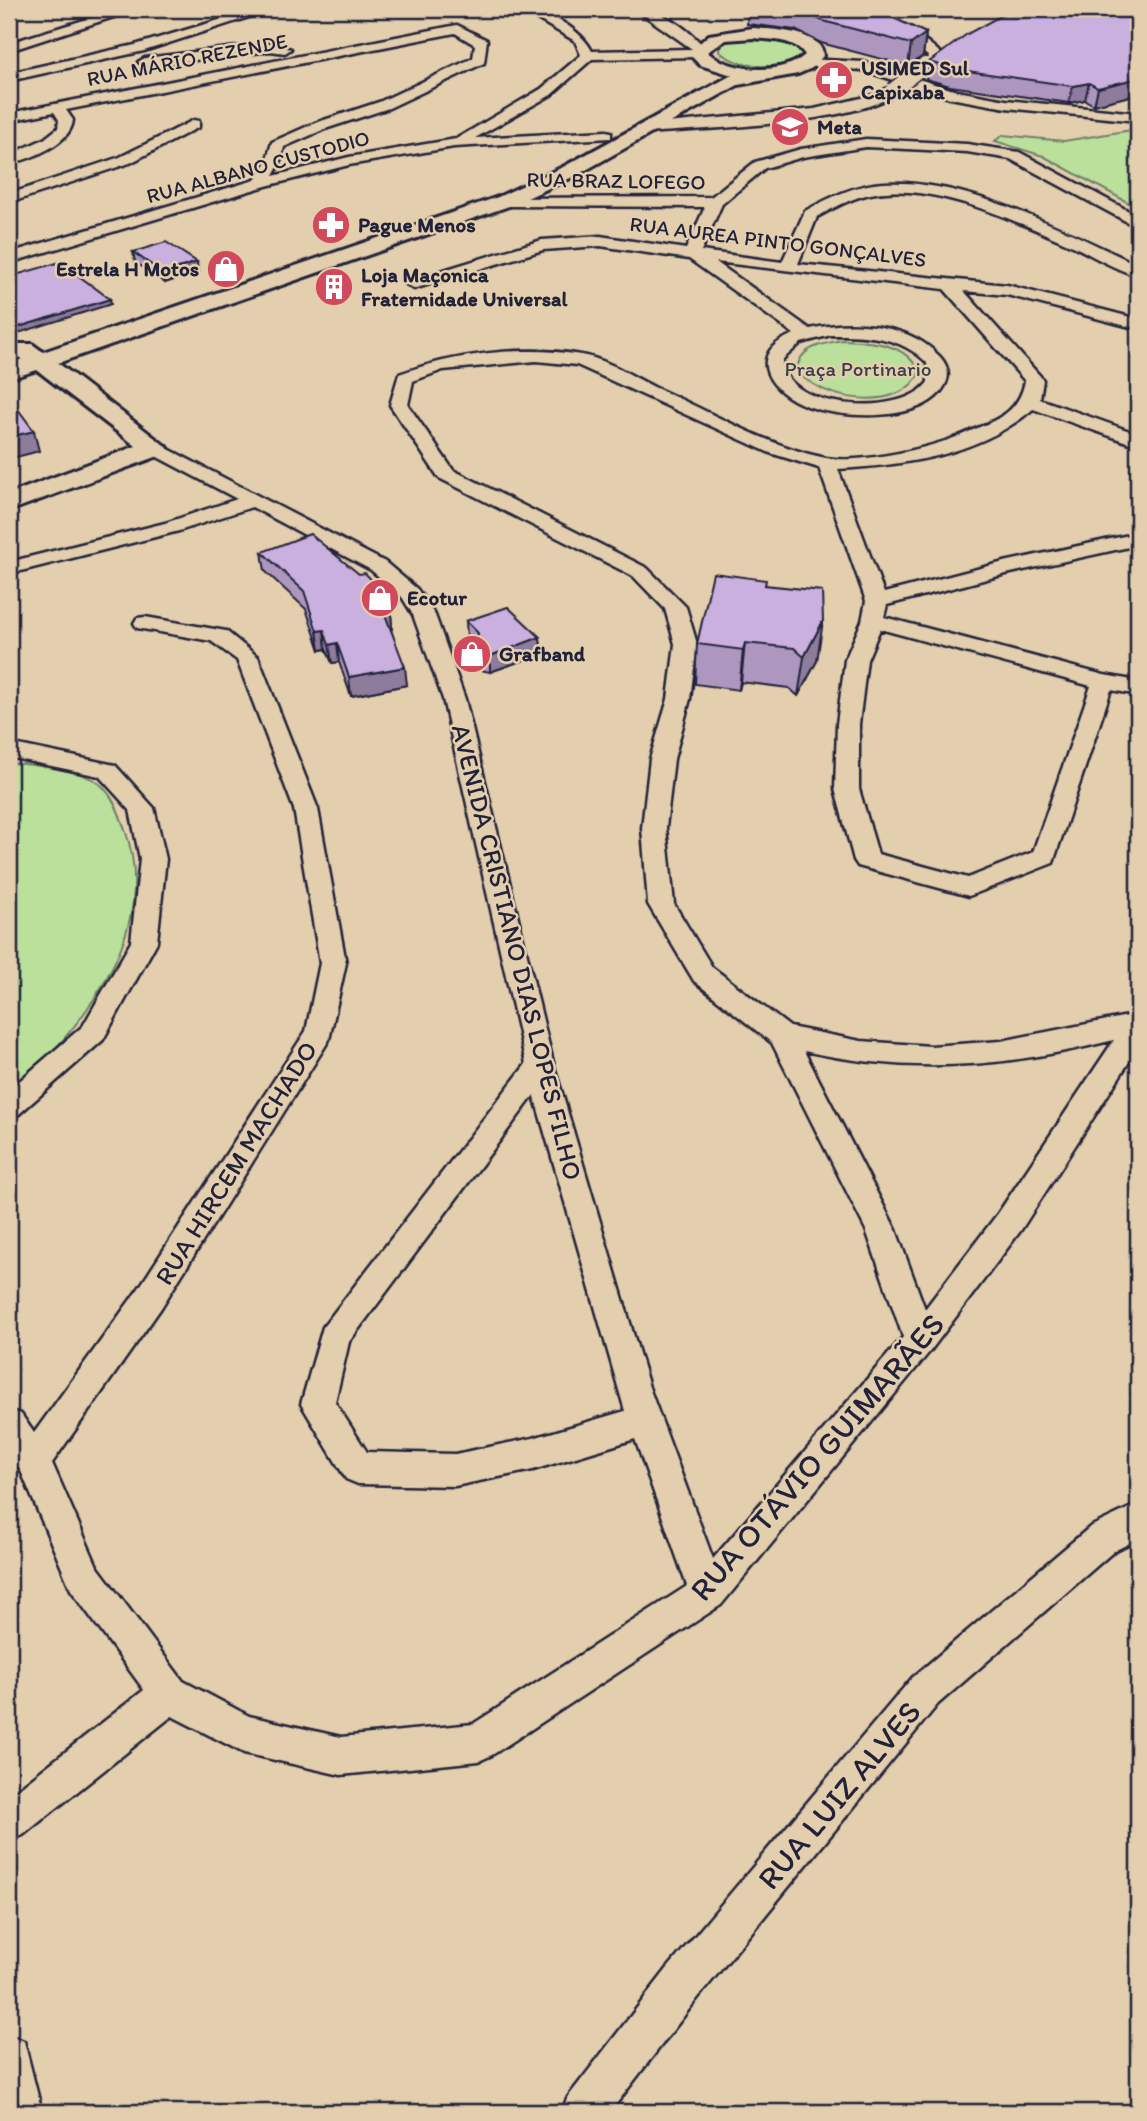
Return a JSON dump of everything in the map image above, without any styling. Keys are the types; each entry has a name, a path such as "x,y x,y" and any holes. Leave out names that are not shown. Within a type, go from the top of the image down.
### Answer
{"main road":[{"path":"9,372 24,354 479,197 538,172 707,76 710,48 737,16 803,42 810,57 768,73 732,81 570,172 505,201 24,354"},
{"path":"710,48 753,33 788,37"},
{"path":"710,48 746,72 768,73"},
{"path":"24,354 155,448"},
{"path":"9,503 155,448"}],"street":[{"path":"98,9 114,15"},
{"path":"9,47 132,9"},
{"path":"62,68 190,35 268,9"},
{"path":"526,9 580,39 587,55"},
{"path":"640,9 710,48"},
{"path":"646,129 815,113 884,98 942,55 855,9"},
{"name":"RUA MÁRIO REZENDE","path":"9,117 457,29 482,43 479,60 384,105 320,126 277,145 273,163 261,183"},
{"path":"9,37 23,44"},
{"path":"9,77 62,68 270,47 315,57"},
{"path":"587,55 710,48"},
{"path":"454,143 522,107 576,70 587,55"},
{"path":"810,57 863,66 926,86 1006,104 1138,117"},
{"path":"1072,112 1138,101"},
{"path":"9,160 49,142 65,130 66,120 57,107"},
{"path":"9,199 125,160 194,124"},
{"name":"RUA ALBANO CUSTODIO","path":"9,258 261,183 349,161 454,143 606,135"},
{"path":"715,202 741,177 760,165 800,153 866,143 967,148 1014,155 1138,222"},
{"path":"788,268 810,214 849,194 884,187 916,189 974,204 1081,243 1138,271"},
{"name":"RUA BRAZ LOFEGO","path":"505,201 715,202 692,253"},
{"name":"RUA AUREA PINTO GONÇALVES","path":"414,284 542,245 600,241 788,268 1007,290 1138,324"},
{"path":"692,253 807,335 857,330 908,341 926,351 938,364 941,377 934,390 919,400 897,407 841,408 814,402 792,392 778,380 772,367 776,354 782,348 807,335"},
{"path":"920,1340 881,1230 782,1036 704,974 661,904 654,828 662,759 679,699 686,645 675,607 640,572 446,474 399,405 405,378 440,365 536,356 581,360 777,449 827,464 883,461 949,448 1005,423 1030,402 1034,380 950,285"},
{"path":"1030,402 1138,440"},
{"name":"AVENIDA CRISTIANO DIAS LOPES FILHO","path":"155,448 378,566 410,593 424,615 454,699 540,1066 644,1421 708,1593"},
{"path":"827,464 875,611 856,660 848,724 847,789 867,860 969,887 1044,857 1103,682"},
{"path":"9,568 172,527 254,500"},
{"path":"875,611 1004,568 1138,539"},
{"path":"875,611 1103,682 1138,688"},
{"name":"RUA HIRCEM MACHADO","path":"34,1461 150,1297 319,1033 333,963 306,809 247,657 218,636 145,623"},
{"path":"9,750 107,770 142,808 153,859 144,942 93,1033 9,1106"},
{"path":"782,1036 862,1052 948,1057 1068,1042 1138,1025"},
{"name":"RUA OTÁVIO GUIMARÃES","path":"9,1425 34,1461 84,1578 170,1694 244,1734 341,1756 479,1742 708,1593 920,1340 1010,1221 1138,1025"},
{"path":"540,1066 334,1336 318,1404 358,1468 455,1470 533,1454 644,1421"},
{"name":"RUA LUIZ ALVES","path":"583,2112 682,1984 925,1691 1101,1539 1138,1521"},
{"path":"9,1821 170,1694"},
{"path":"9,2056 22,2109 20,2112"}],"green space":[{"path":"734,38 785,38 804,52 797,59 775,66 749,65 737,62 719,51 721,44"},
{"path":"1138,129 1138,208 1043,156 995,141 1003,135 1064,141"},
{"name":"Praça Portinario","path":"842,340 864,341 897,349 913,362 919,372 910,385 896,394 860,398 823,389 808,381 797,370 807,351"},
{"path":"9,763 67,771 97,782 107,791 124,827 133,864 133,901 125,936 110,971 91,1004 42,1063 15,1088 9,1089"}],"building":[{"path":"798,9 874,9 926,33 911,44 823,21"},
{"path":"1013,9 1138,9 1138,78 1098,88 1089,83 1073,86 953,69 929,62 967,34"},
{"path":"166,242 197,262 163,273 133,252"},
{"path":"60,262 110,299 9,330 9,277"},
{"path":"9,397 34,431 9,437"},
{"path":"310,534 359,574 365,573 384,593 391,610 384,612 405,667 349,677 337,643 329,645 324,630 317,631 304,591 262,552"},
{"path":"713,573 766,580 765,585 822,591 823,621 804,657 794,648 745,643 743,650 697,644"},
{"path":"508,607 540,637 490,656 474,653 478,633 466,621"}],"place":[{"name":"USIMED Sul Capixaba","path":"834,80"},
{"name":"Meta","path":"790,127"},
{"name":"Pague Menos","path":"331,225"},
{"name":"Estrela H Motos","path":"226,269"},
{"name":"Loja Maçonica Fraternidade Universal","path":"334,287"},
{"name":"Ecotur","path":"380,598"},
{"name":"Grafband","path":"472,654"}]}
